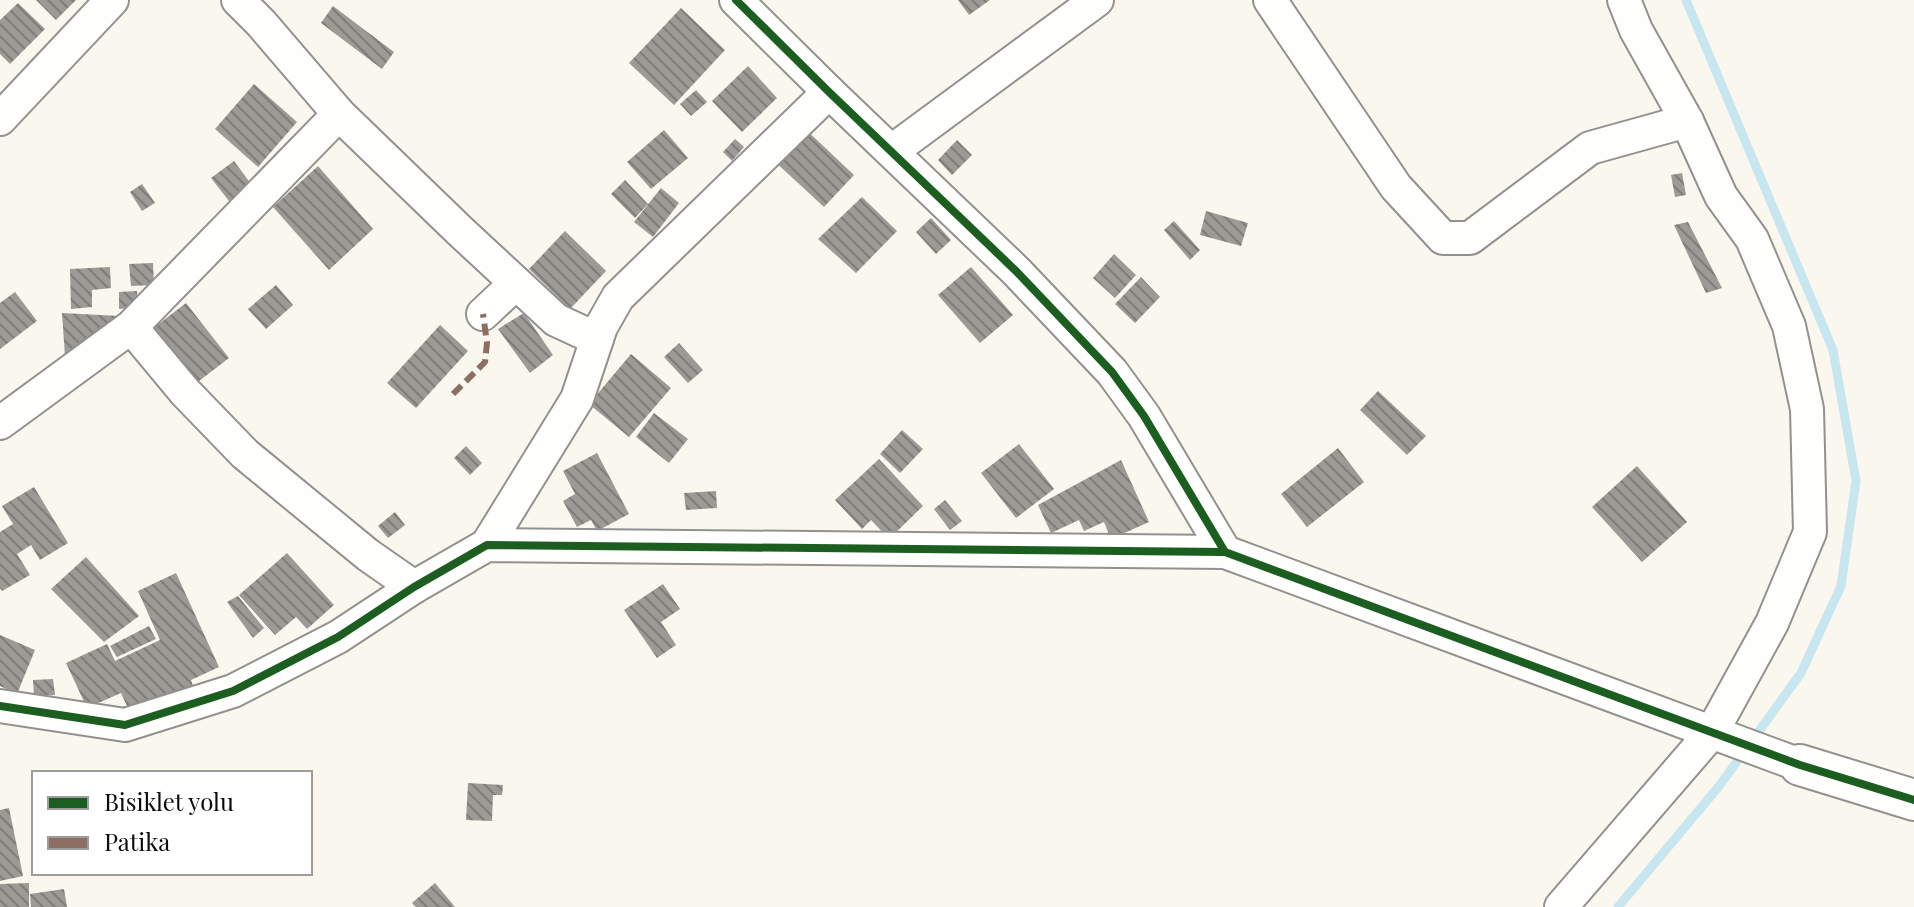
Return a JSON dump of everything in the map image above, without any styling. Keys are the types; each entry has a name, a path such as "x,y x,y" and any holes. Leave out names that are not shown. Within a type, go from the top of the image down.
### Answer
{"street":[{"path":"0,119 112,0"},
{"path":"238,0 339,114 460,231 556,320 597,339"},
{"path":"736,0 1016,271 1112,372 1144,416 1225,552"},
{"path":"892,151 1097,0"},
{"path":"1270,0 1396,187 1443,238 1470,238 1590,148 1687,121"},
{"path":"1561,907 1712,732 1772,623 1810,532 1807,409 1789,326 1752,239 1721,196 1687,121 1636,30 1624,0"},
{"path":"0,706 125,725 233,691 338,637 414,587 487,545 577,399 601,327 618,297 829,92"},
{"path":"0,423 131,327 339,114"},
{"path":"483,314 516,283"},
{"path":"131,327 185,392 245,454 368,555 414,587"},
{"path":"487,545 1225,552 1800,765 1914,800"}],"building":[{"path":"36,0 76,0 56,20"},
{"path":"958,0 990,0 969,15"},
{"path":"18,3 45,29 10,64 0,54 0,20"},
{"path":"333,6 394,52 382,69 321,23"},
{"path":"681,8 725,50 674,105 629,63"},
{"path":"748,66 777,98 742,132 712,101"},
{"path":"254,84 297,122 258,167 215,129"},
{"path":"696,90 707,102 691,116 680,104"},
{"path":"802,126 854,175 824,207 772,159"},
{"path":"664,130 688,158 651,189 627,162"},
{"path":"735,139 744,147 732,161 723,152"},
{"path":"957,140 972,155 952,175 938,160"},
{"path":"234,161 251,184 229,201 211,178"},
{"path":"318,166 373,229 329,270 273,207"},
{"path":"1682,173 1686,195 1675,197 1671,175"},
{"path":"625,180 648,204 635,218 611,194"},
{"path":"142,184 155,203 142,211 130,192"},
{"path":"661,188 679,203 653,237 634,222"},
{"path":"862,197 897,231 856,273 818,239"},
{"path":"1206,211 1248,223 1241,246 1200,235"},
{"path":"931,218 951,240 936,254 916,232"},
{"path":"1174,221 1200,250 1190,260 1164,230"},
{"path":"1688,222 1722,288 1706,293 1674,225"},
{"path":"565,231 606,271 570,309 529,269"},
{"path":"1114,254 1136,275 1115,298 1093,278"},
{"path":"153,263 154,285 131,286 129,264"},
{"path":"110,267 111,288 92,290 92,307 71,309 70,269"},
{"path":"971,267 1013,315 980,343 938,295"},
{"path":"1141,277 1160,297 1135,323 1115,304"},
{"path":"276,285 293,305 266,329 248,309"},
{"path":"137,291 138,308 119,309 119,292"},
{"path":"15,292 37,321 0,349 0,303"},
{"path":"186,303 229,358 186,391 143,336"},
{"path":"62,313 120,316 65,356"},
{"path":"524,313 553,355 530,373 498,329"},
{"path":"440,325 468,351 416,408 387,383"},
{"path":"679,343 703,370 688,383 664,357"},
{"path":"631,354 671,388 629,437 589,404"},
{"path":"1378,391 1426,436 1407,455 1360,410"},
{"path":"654,413 688,439 669,463 636,437"},
{"path":"902,430 923,449 900,473 880,454"},
{"path":"1019,444 1054,489 1016,518 981,473"},
{"path":"466,446 482,463 470,475 454,458"},
{"path":"1338,448 1364,482 1307,527 1281,494"},
{"path":"597,453 629,514 597,531 591,520 577,527 563,501 575,494 563,471"},
{"path":"879,459 923,506 889,539 871,520 862,529 835,500"},
{"path":"1121,460 1149,522 1111,539 1104,522 1084,531 1079,520 1051,533 1038,505"},
{"path":"1637,466 1687,522 1642,562 1592,507"},
{"path":"34,487 68,543 40,560 31,545 17,554 30,575 2,591 0,532 13,524 2,506"},
{"path":"716,491 717,508 686,510 684,493"},
{"path":"945,500 962,521 950,530 934,509"},
{"path":"395,512 405,525 388,538 378,526"},
{"path":"287,553 334,605 307,629 296,617 275,635 239,595"},
{"path":"86,557 139,616 104,642 51,589"},
{"path":"176,573 219,667 191,680 193,686 131,715 121,693 87,708 66,663 107,644 115,661 160,640 138,591"},
{"path":"663,584 680,609 661,622 676,645 657,658 624,610"},
{"path":"238,596 264,628 253,638 227,602"},
{"path":"149,626 156,639 117,657 110,646"},
{"path":"0,635 35,650 17,694 0,686"},
{"path":"53,679 55,695 34,696 33,680"},
{"path":"468,783 503,785 502,795 493,795 492,821 466,820"},
{"path":"9,808 23,876 0,881 0,810"},
{"path":"29,883 29,907 0,907 0,884"},
{"path":"435,883 455,907 416,907 412,903"},
{"path":"64,889 67,907 31,907 30,894"}],"waterway":[{"path":"1618,907 1720,785 1801,673 1841,586 1856,481 1833,350 1686,0"}],"marked path":[{"path":"453,394 485,362 487,343 483,314"}],"cycle path":[{"path":"736,0 1016,271 1112,372 1144,416 1225,552 1800,765 1914,800"},
{"path":"0,706 125,725 233,691 338,637 414,587 487,545 1225,552"}]}
